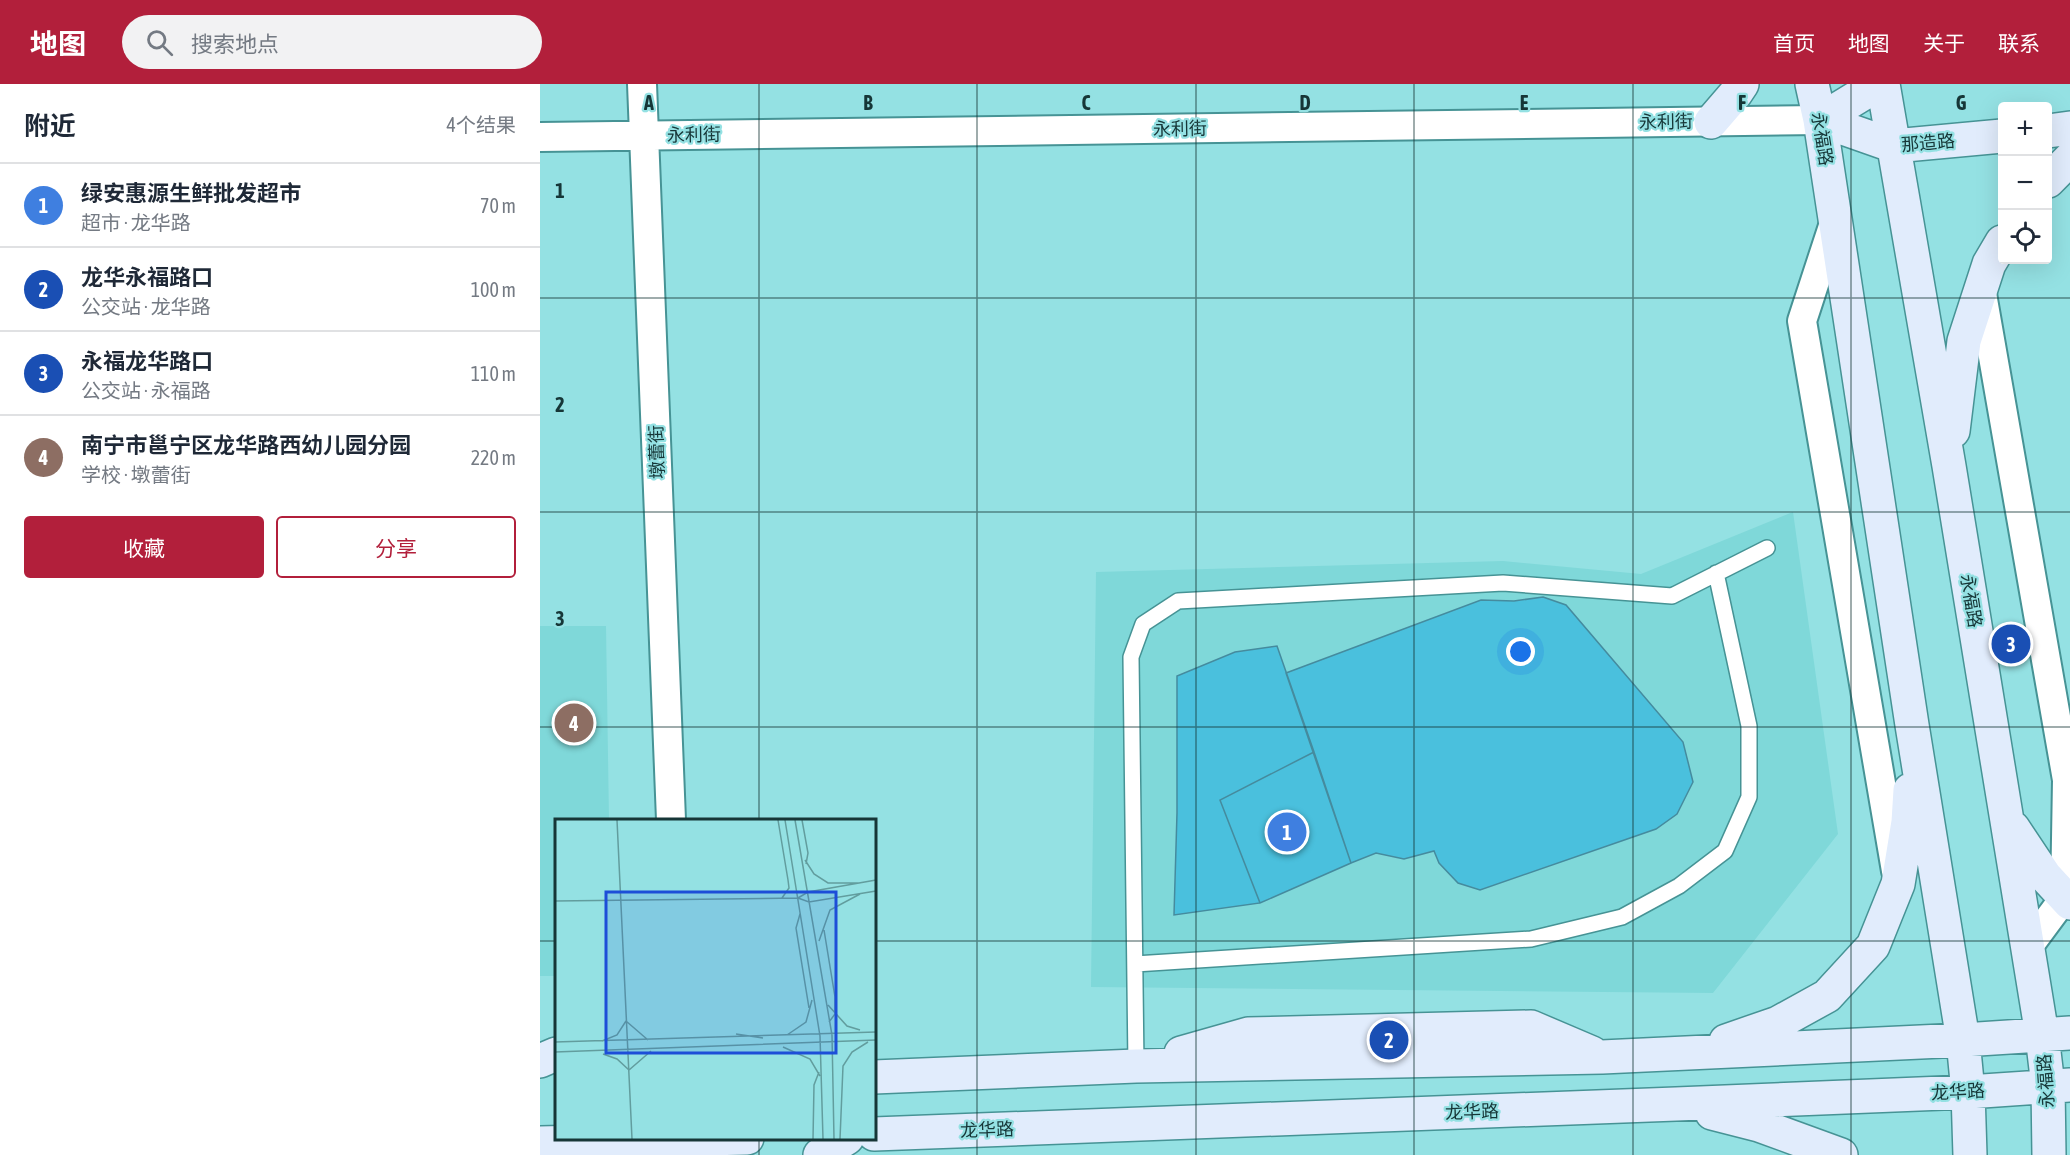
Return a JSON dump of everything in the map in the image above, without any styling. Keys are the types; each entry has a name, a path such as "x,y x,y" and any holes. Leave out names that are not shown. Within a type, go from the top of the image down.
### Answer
{"main road":[{"path":"1712,122 1742,84"},
{"name":"永福路","path":"1812,84 1820,120 1912,725 1963,1041 1968,1092 1970,1155"},
{"path":"1820,120 1881,84"},
{"name":"永福路","path":"1881,84 1894,146 1949,466 2028,947 2056,1034 2059,1086 2049,1155"},
{"name":"那造路","path":"1820,120 1894,146 1998,136"},
{"path":"2052,130 2070,128"},
{"path":"2052,177 2070,159"},
{"path":"1949,466 1964,341 1989,264 1998,249"},
{"path":"1679,1054 1778,1023 1827,996 1873,946 1898,884 1908,822 1912,725"},
{"path":"2007,819 2045,876 2067,900"},
{"path":"876,1077 1136,1066 1602,1058 1963,1041 2056,1034"},
{"path":"540,1061 555,1054"},
{"path":"1679,1054 1676,1104 1759,1125 1841,1155"},
{"name":"龙华路","path":"876,1134 1676,1104 2059,1086"},
{"path":"540,1143 687,1145 730,1140"},
{"path":"820,1155 843,1140"}],"street":[{"name":"墩蕾街","path":"642,84 671,819"},
{"name":"永利街","path":"540,137 1820,120"},
{"path":"1835,220 1802,321 1898,884"},
{"path":"1981,288 2067,780 2067,900 2028,947"}],"lane":[{"path":"1136,1066 1131,657 1143,624 1178,601 1503,583 1672,596 1767,548"},
{"path":"1135,964 1531,939 1622,917 1679,886 1725,851 1749,797 1749,726 1716,573"}],"shaded area":[{"path":"1793,512 1838,834 1713,993 1091,987 1096,572 1503,561 1641,574"},
{"path":"540,626 606,626 609,819 555,819 555,976 540,976"}],"building":[{"path":"1543,597 1566,605 1683,742 1693,782 1677,814 1656,829 1480,890 1458,883 1439,863 1434,851 1404,859 1376,853 1351,863 1286,673 1481,600 1514,601"},
{"path":"1277,646 1314,752 1220,800 1260,903 1174,915 1177,676 1235,652"},
{"path":"1314,752 1351,863 1260,903 1220,800"}],"place":[{"name":"永福龙华路口","path":"2011,644"},
{"name":"南宁市邕宁区龙华路西幼儿园分园","path":"574,723"},
{"name":"绿安惠源生鲜批发超市","path":"1287,832"},
{"name":"龙华永福路口","path":"1389,1040"}]}
